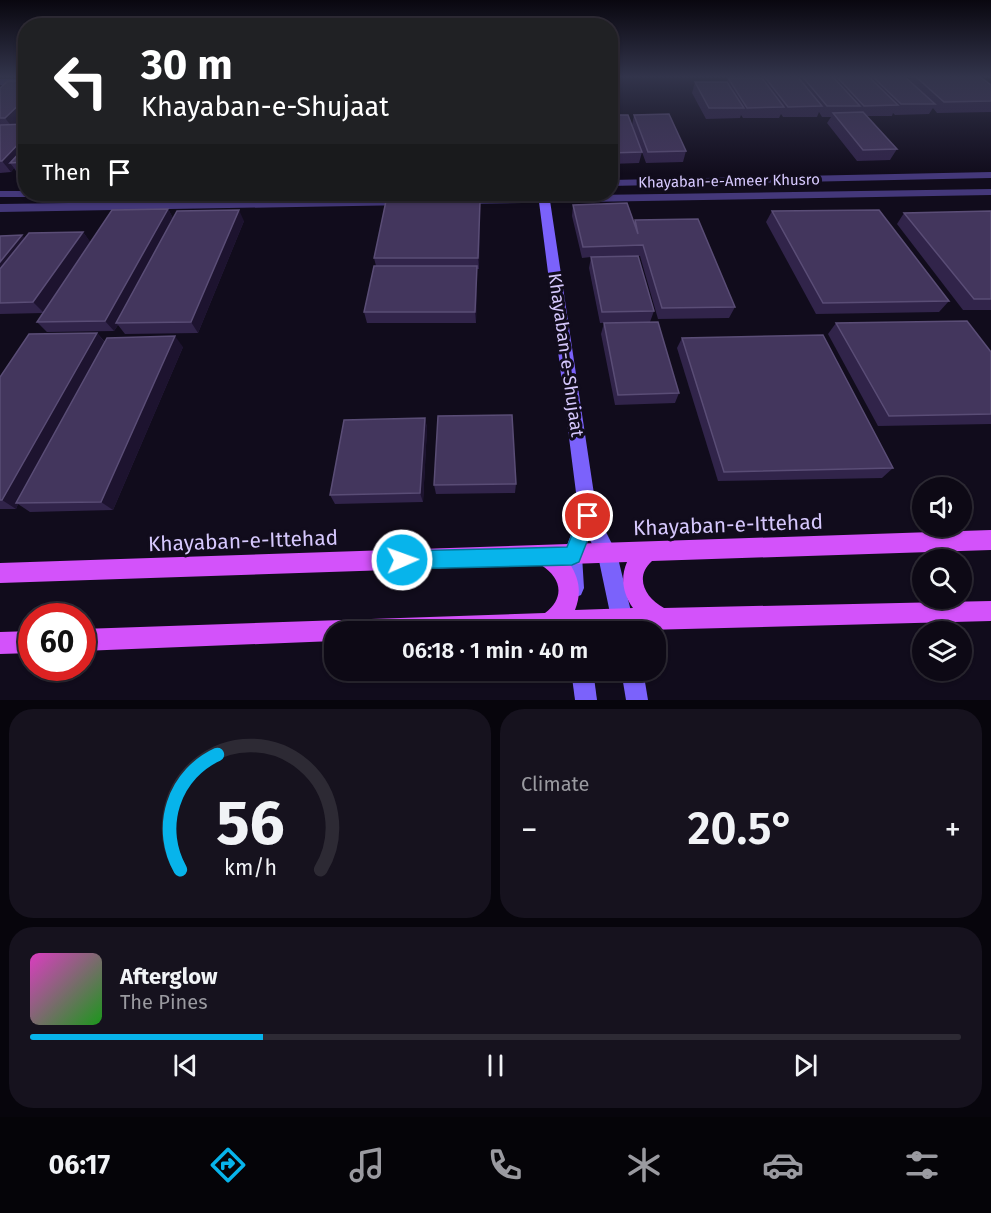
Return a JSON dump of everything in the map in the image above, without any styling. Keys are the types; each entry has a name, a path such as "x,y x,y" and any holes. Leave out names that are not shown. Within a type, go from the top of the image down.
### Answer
{"main road":[{"name":"Khayaban-e-Shujaat","path":"544,201 588,516 607,554 623,621"},
{"name":"Khayaban-e-Shujaat","path":"576,621 572,556 588,516"},
{"name":"Khayaban-e-Ittehad","path":"0,573 544,555 572,556 991,540"},
{"path":"648,552 640,557 634,566 631,576 632,588 637,599 646,609 666,619"},
{"path":"544,555 562,567 570,588 566,609 559,618 553,621"},
{"path":"654,621 991,611"},
{"path":"96,639 324,631"},
{"path":"0,643 18,642"},
{"path":"583,681 586,700"},
{"path":"634,681 637,700"}],"street":[{"name":"Khayaban-e-Ameer Khusro","path":"618,183 991,175"},
{"name":"Khayaban-e-Ameer Khusro","path":"618,195 991,192"},
{"path":"0,194 18,194"},
{"name":"Khayaban-e-Ameer Khusro","path":"0,208 317,201"}],"building":[{"path":"0,109 15,109 5,118 0,118"},
{"path":"863,112 897,149 863,150 833,113"},
{"path":"669,114 686,151 648,152 634,115"},
{"path":"618,115 628,115 642,152 618,153"},
{"path":"18,124 18,144 2,161 0,161 0,125"},
{"path":"18,154 18,162 10,163"},
{"path":"386,201 480,202 478,258 374,258"},
{"path":"627,203 638,234 635,220 698,219 735,307 662,308 643,245 583,247 573,205"},
{"path":"168,209 105,321 37,322 112,210"},
{"path":"239,210 191,322 116,323 177,211"},
{"path":"879,210 949,301 823,303 772,211"},
{"path":"991,211 991,299 974,299 904,213"},
{"path":"83,232 33,302 0,303 0,269 29,233"},
{"path":"22,235 0,262 0,236"},
{"path":"638,256 654,311 602,312 591,257"},
{"path":"374,266 477,266 475,312 364,312"},
{"path":"967,321 991,352 991,414 889,416 836,323"},
{"path":"658,322 679,393 618,395 604,323"},
{"path":"97,333 0,500 0,377 29,334"},
{"path":"823,335 893,468 724,472 682,338"},
{"path":"175,336 101,502 16,503 107,338"},
{"path":"512,415 516,484 434,485 438,416"},
{"path":"425,418 420,493 330,495 344,420"}],"route":[{"path":"402,560 572,556 588,516"}]}
